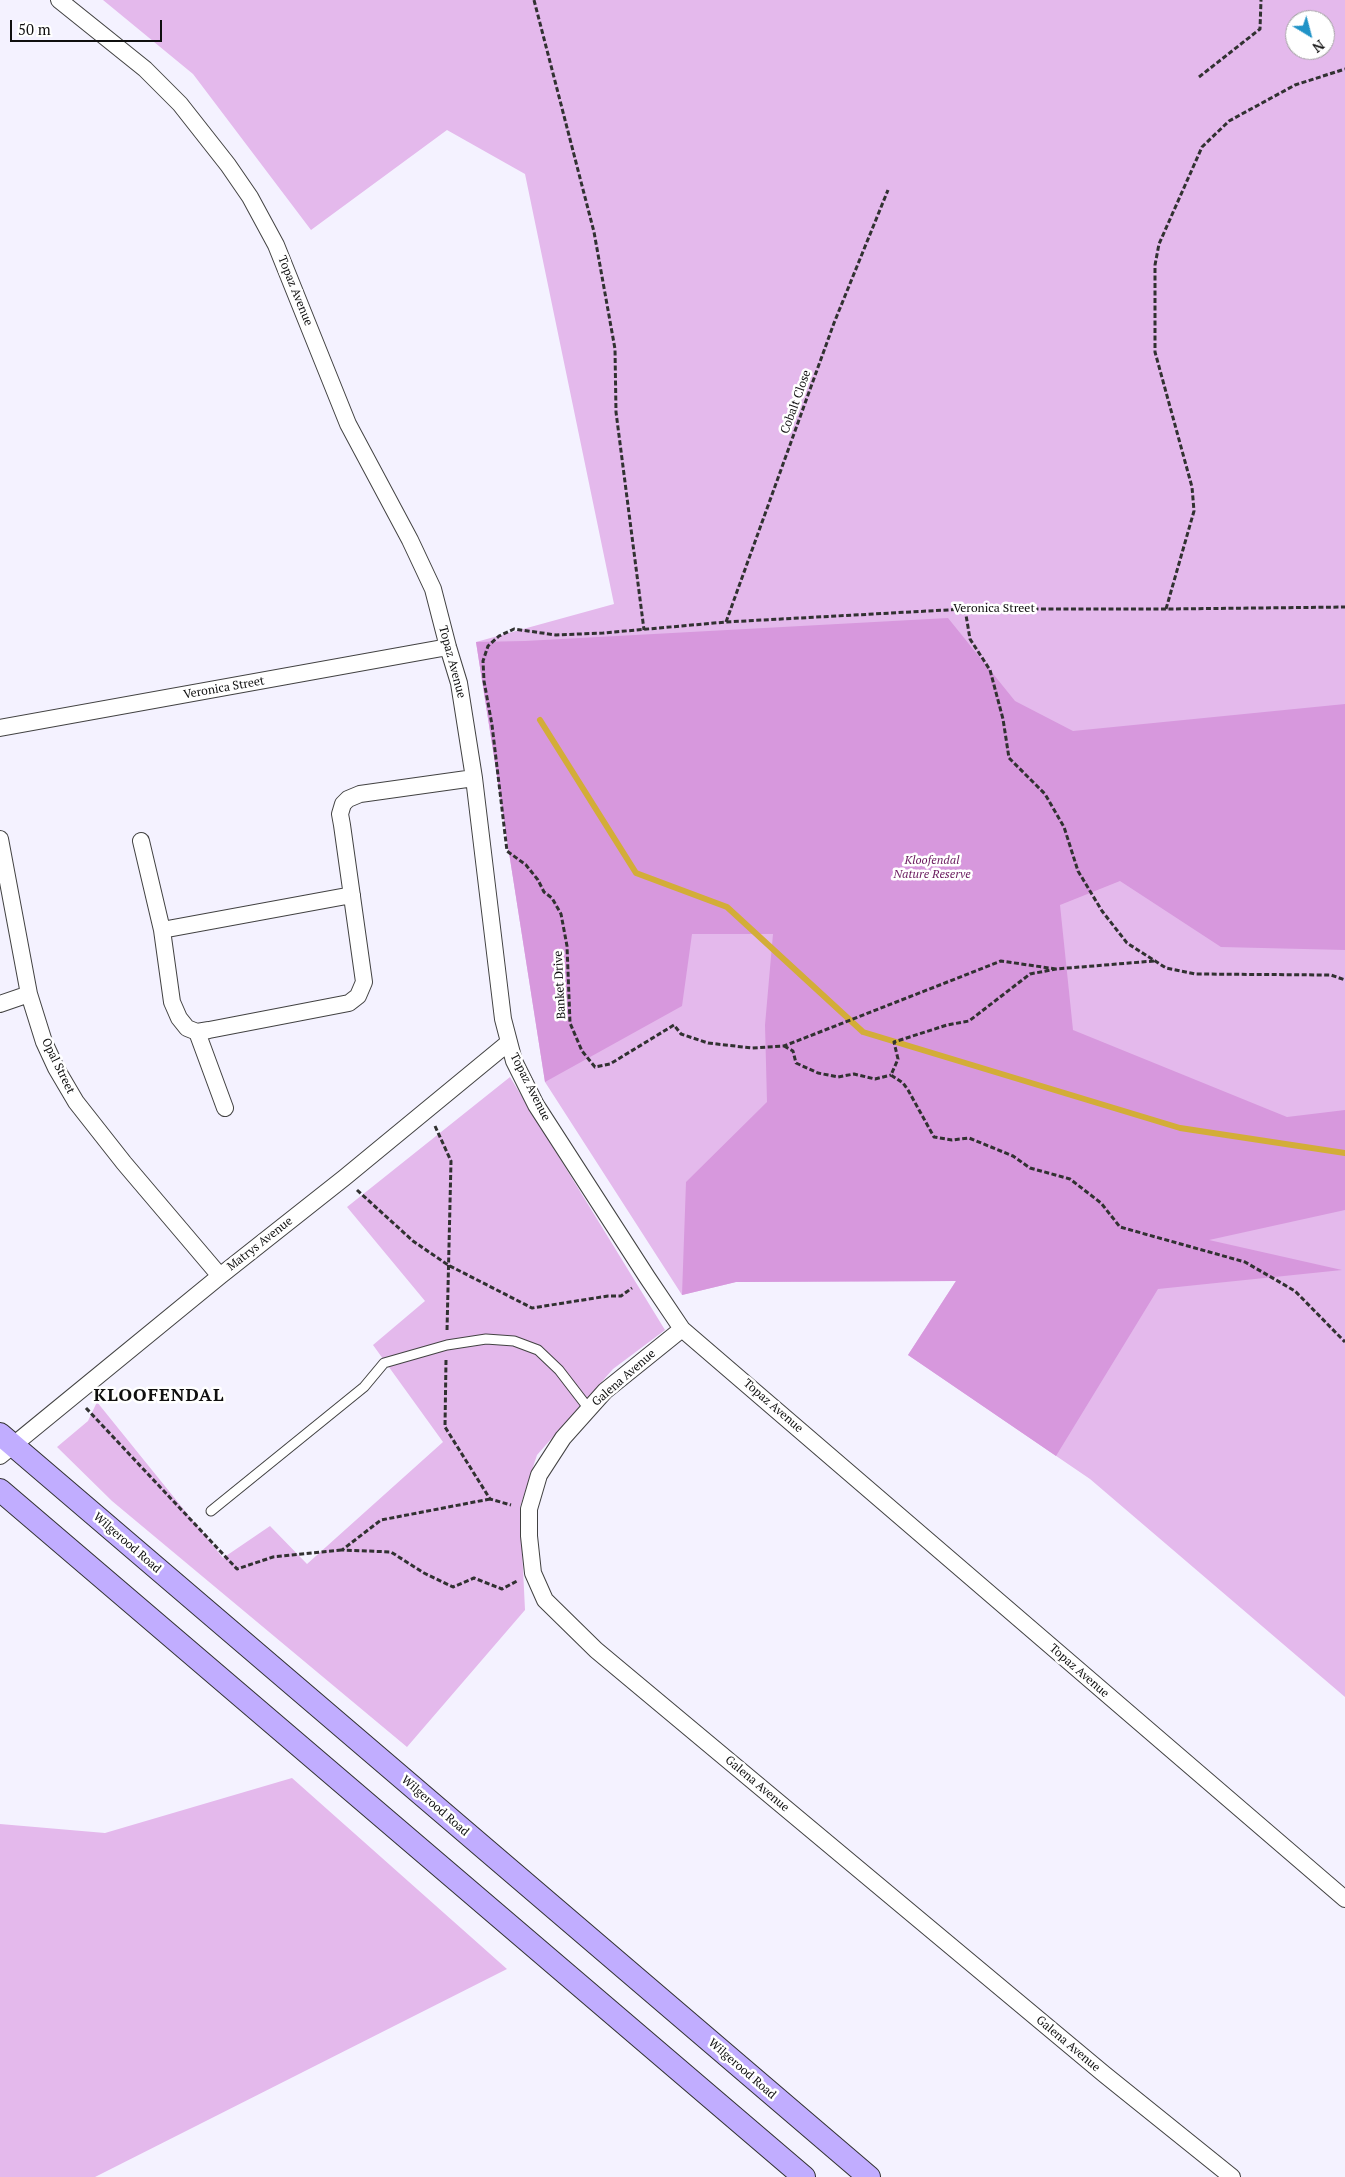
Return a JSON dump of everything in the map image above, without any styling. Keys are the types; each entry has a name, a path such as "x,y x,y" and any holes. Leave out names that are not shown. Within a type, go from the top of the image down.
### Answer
{"street":[{"name":"Topaz Avenue","path":"59,0 145,69 164,88 203,132 250,197 264,220 289,275 331,386 348,424 410,540 433,589 448,647 460,683 474,778 495,961 508,1043 514,1061 536,1105 647,1277 682,1328 1345,1899"},
{"name":"Veronica Street","path":"0,728 448,647"},
{"path":"141,841 162,930 172,1002 179,1018 187,1028 197,1032 349,1002 358,996 364,982 340,814 343,804 348,799 360,794 474,778"},
{"name":"Opal Street","path":"0,839 29,994 44,1042 56,1068 76,1102 124,1163 220,1276"},
{"path":"162,930 352,895"},
{"path":"0,1004 29,994"},
{"path":"197,1032 226,1108"},
{"name":"Matrys Avenue","path":"5,1445 344,1178 508,1043"},
{"name":"Galena Avenue","path":"682,1328 605,1391 563,1438 539,1474 529,1509 529,1536 533,1573 545,1600 596,1650 1088,2061 1232,2177"},
{"name":"Wilgerood Road","path":"5,1445 869,2177"},
{"path":"0,1490 804,2177"}],"lane":[{"path":"211,1511 364,1387 384,1363 446,1345 486,1339 514,1342 538,1350 559,1370 589,1409"}],"path":[{"path":"534,0 594,232 613,339 616,412 644,630"},
{"path":"1199,78 1260,29 1261,0"},
{"path":"1166,610 1194,511 1192,487 1155,352 1155,265 1158,244 1202,147 1229,121 1295,85 1345,69"},
{"name":"Cobalt Close","path":"726,622 834,323 888,190"},
{"name":"Veronica Street","path":"644,630 726,622 964,609 1166,610 1345,607"},
{"path":"964,609 970,639 990,670 1003,719 1010,758 1045,794 1064,827 1078,871 1102,911 1127,943 1166,968 1195,974 1331,976 1345,980"},
{"name":"Banket Drive","path":"644,630 556,635 514,629 500,636 488,646 483,662 507,851 526,865 538,880 544,892 552,898 561,914 567,946 570,1023 582,1051 595,1067 610,1064 674,1025 681,1034 708,1043 752,1048 784,1046 1001,961 1056,969"},
{"path":"784,1046 793,1051 796,1063 818,1073 838,1077 854,1074 876,1079 890,1075 898,1059 894,1042 947,1025 969,1021 1030,974 1056,969 1154,961"},
{"path":"890,1075 903,1083 908,1090 934,1138 952,1140 969,1138 1013,1156 1030,1168 1070,1179 1101,1204 1120,1227 1245,1262 1295,1291 1345,1342"},
{"path":"427,1108 451,1161 445,1427 490,1499"},
{"path":"344,1178 413,1241 448,1265 532,1308 608,1296 621,1296 647,1277"},
{"path":"529,1509 490,1499 381,1520 342,1550 391,1552 424,1573 453,1587 474,1578 502,1589 533,1573"}],"green space":[{"name":"Kloofendal Nature Reserve","path":"103,0 1345,0 1345,1697 1090,1479 908,1355 956,1281 736,1282 682,1295 545,1082 476,642 614,604 525,174 447,130 311,230 193,74"},
{"path":"948,618 1015,701 1073,731 1345,704 1345,950 1221,947 1120,881 1060,905 1073,1030 1287,1117 1345,1110 1345,1210 1209,1240 1342,1270 1158,1289 1056,1456 908,1355 956,1281 736,1282 682,1295 686,1182 767,1102 765,1025 773,934 692,934 682,1006 545,1082 476,642"},
{"path":"510,1077 665,1330 613,1369 537,1455 520,1507 525,1610 407,1747 112,1501 57,1447 88,1421 97,1402 223,1558 270,1526 307,1564 443,1442 373,1345 425,1301 347,1207"},
{"path":"292,1778 507,1969 95,2177 0,2177 0,1824 105,1833"}],"waterway":[{"path":"540,720 636,873 727,907 863,1032 1180,1128 1345,1153"}],"district":[{"name":"KLOOFENDAL","path":"159,1396"}]}
